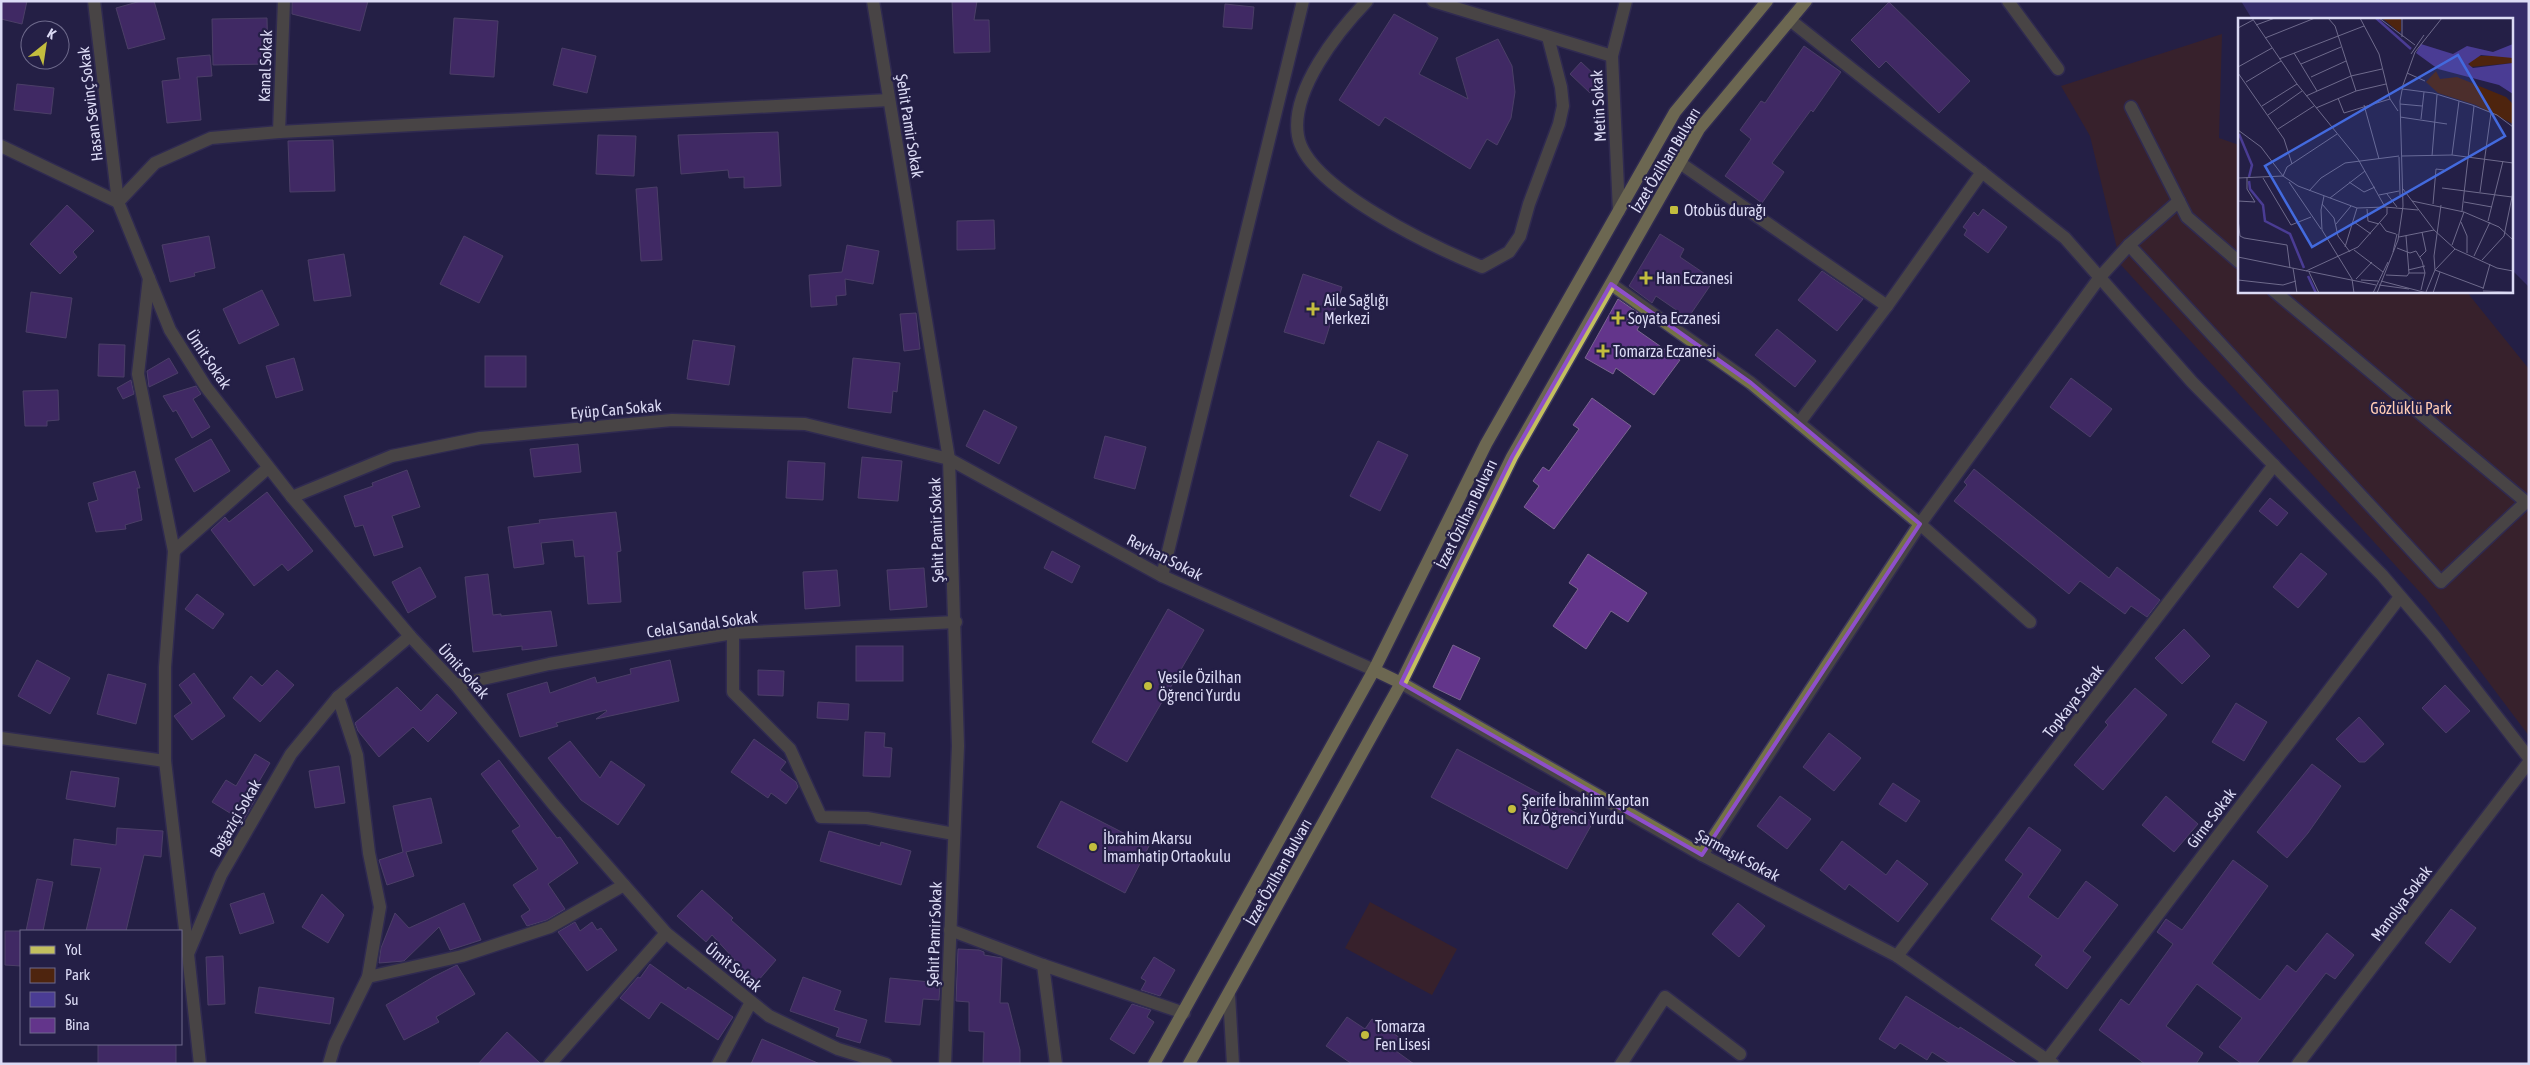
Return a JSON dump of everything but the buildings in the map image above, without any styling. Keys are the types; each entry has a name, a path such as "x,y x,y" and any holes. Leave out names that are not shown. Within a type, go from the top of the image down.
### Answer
{"main road":[{"name":"İzzet Özilhan Bulvarı","path":"1154,1064 1374,670 1486,444 1675,112 1767,1"},
{"name":"İzzet Özilhan Bulvarı","path":"1189,1064 1401,683 1512,457 1699,129 1806,1"},
{"path":"1374,670 1401,683"}],"street":[{"name":"Hasan Sevinç Sokak","path":"94,1 118,202"},
{"name":"Kanal Sokak","path":"279,132 284,1"},
{"name":"Şehit Pamir Sokak","path":"873,1 949,459 956,622 958,746 945,1064"},
{"path":"1162,576 1303,1"},
{"path":"1366,1 1340,30 1307,84 1298,114 1298,136 1306,156 1317,170 1374,212 1420,239 1482,267 1509,252 1520,236 1529,204 1559,124 1563,106 1561,88 1548,37"},
{"path":"1433,1 1612,56"},
{"name":"Metin Sokak","path":"1619,211 1612,56 1626,1"},
{"path":"2008,1 2058,70"},
{"path":"1790,20 2065,238 2192,382 2382,575 2529,758"},
{"path":"1,146 118,202 155,164 211,138 279,132 889,100"},
{"path":"2131,107 2186,217 2238,261"},
{"path":"1680,162 1887,306"},
{"path":"1799,423 1887,306 1982,172"},
{"path":"1702,855 1920,524 2100,277 2130,245 2178,201"},
{"name":"Ümit Sokak","path":"118,202 170,330 206,387 292,497 410,636 456,685 553,804 666,933 769,1016 838,1049 886,1064"},
{"path":"2130,245 2441,582 2526,502 2275,292"},
{"path":"149,275 138,374 174,551 165,667 165,761 188,954"},
{"path":"1611,284 1751,383 1920,524 2030,622"},
{"name":"Eyüp Can Sokak","path":"292,497 392,456 480,438 672,420 805,424 949,459"},
{"name":"Reyhan Sokak","path":"949,459 1162,576 1374,670"},
{"name":"Topkaya Sokak","path":"1897,956 2274,466"},
{"path":"174,551 268,468"},
{"name":"Girne Sokak","path":"2048,1062 2400,597"},
{"name":"Celal Sandal Sokak","path":"456,685 549,664 732,633 956,622"},
{"path":"732,633 733,692 790,749 821,817 867,818 954,834"},
{"name":"Boğaziçi Sokak","path":"200,1064 188,954 225,867 292,754 338,697 410,636"},
{"name":"Şarmaşık Sokak","path":"1401,683 1702,855 1897,956 2048,1062"},
{"path":"329,1064 335,1044 368,977 380,907 369,854 357,755 338,697"},
{"path":"1,738 165,761"},
{"name":"Manolya Sokak","path":"2298,1064 2529,762"},
{"path":"368,977 462,956 550,927 624,885"},
{"path":"950,930 1043,965 1184,1013"},
{"path":"552,1063 666,933"},
{"path":"1043,965 1056,1064"},
{"path":"1229,995 1233,1064"},
{"path":"1621,1064 1664,997 1740,1054"},
{"path":"718,1064 752,1002"}],"highlighted area":[{"path":"1611,284 1751,383 1920,524 1702,855 1401,683 1512,457"}],"green space":[{"name":"Gözlüklü Park","path":"2222,34 2219,138 2238,145 2238,292 2467,292 2529,369 2529,736 2427,600 2121,265 2090,136 2061,86"},
{"path":"1370,902 1457,949 1432,995 1345,948"}],"water":[{"path":"2241,1 2529,1 2529,287 2512,270 2512,18 2251,18"}],"place":[{"name":"Otobüs durağı","path":"1674,210"},
{"name":"Han Eczanesi","path":"1646,278"},
{"name":"Aile Sağlığı Merkezi","path":"1313,309"},
{"name":"Soyata Eczanesi","path":"1618,318"},
{"name":"Tomarza Eczanesi","path":"1603,351"},
{"name":"Vesile Özilhan Öğrenci Yurdu","path":"1148,686"},
{"name":"Şerife İbrahim Kaptan Kız Öğrenci Yurdu","path":"1512,809"},
{"name":"İbrahim Akarsu İmamhatip Ortaokulu","path":"1093,847"},
{"name":"Tomarza Fen Lisesi","path":"1365,1035"}]}
